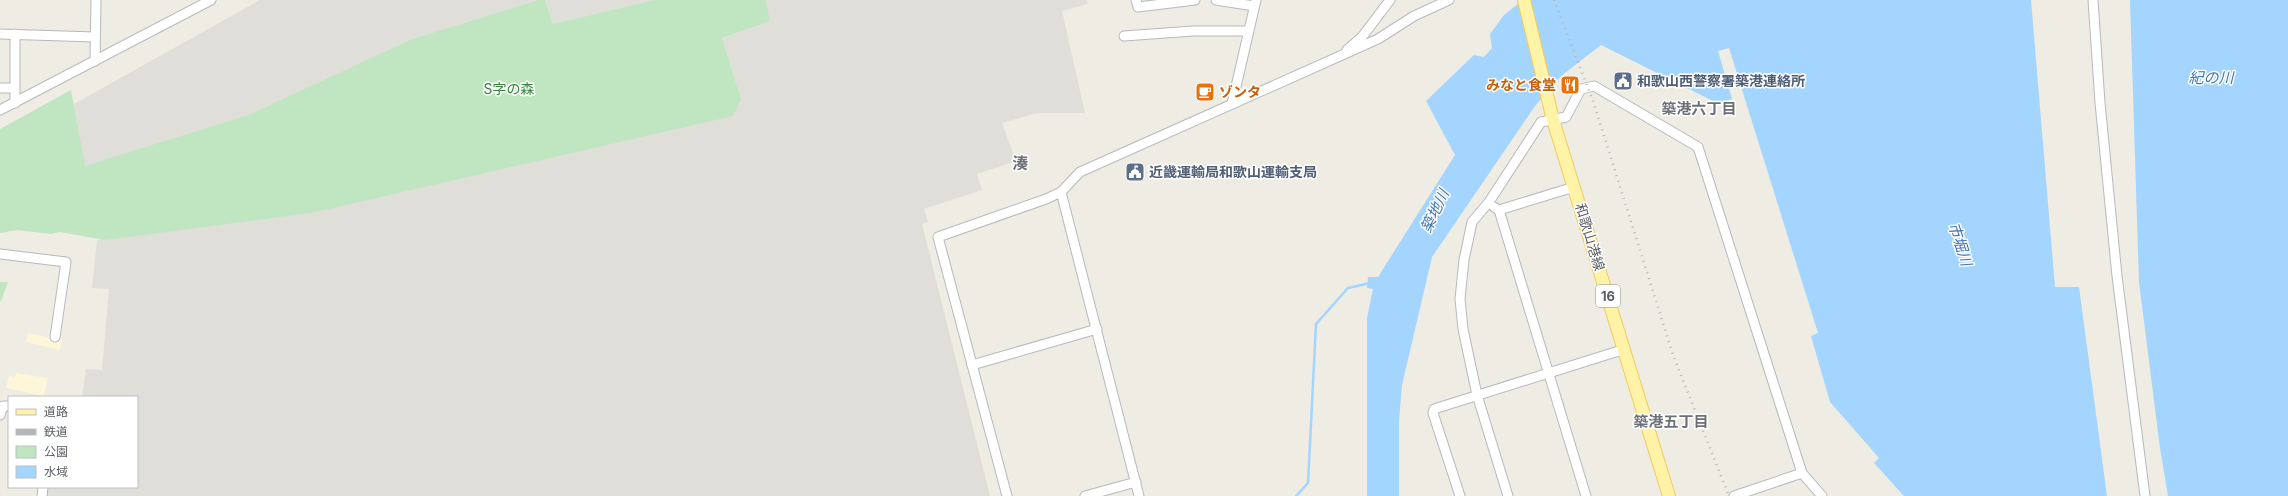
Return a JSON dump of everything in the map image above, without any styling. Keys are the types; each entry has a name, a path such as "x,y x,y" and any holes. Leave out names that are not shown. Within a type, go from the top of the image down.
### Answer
{"main road":[{"name":"和歌山港線","path":"1524,0 1553,120 1625,349 1669,496"}],"street":[{"path":"95,61 96,0"},
{"path":"0,110 211,0"},
{"path":"1136,0 1138,7 1195,0"},
{"path":"1216,0 1255,2 1232,104"},
{"path":"1340,56 1362,37 1390,0"},
{"path":"1007,496 938,237 1046,200 1061,192 1080,172 1378,39 1414,16 1449,0"},
{"path":"2093,0 2100,103 2117,276 2145,496"},
{"path":"1124,36 1193,30 1248,31"},
{"path":"0,34 95,37"},
{"path":"15,34 15,103"},
{"path":"1508,496 1477,395 1463,329 1460,299 1464,260 1472,222 1489,202 1541,122 1566,117 1581,88 1594,86 1698,146 1802,473 1822,496"},
{"path":"0,88 14,88"},
{"path":"1499,210 1574,187"},
{"path":"1061,192 1139,496"},
{"path":"1489,202 1499,210 1586,496"},
{"path":"0,254 66,262 55,337"},
{"path":"972,365 1097,329"},
{"path":"1460,496 1433,413 1434,409 1625,349"},
{"path":"0,416 3,406 8,406"},
{"path":"1734,496 1802,473"},
{"path":"1085,496 1136,482"}],"shaded area":[{"path":"260,0 541,0 251,114 84,167 74,104"},
{"path":"545,0 654,0 553,24"},
{"path":"766,0 1087,0 1088,4 1062,11 1085,113 1037,113 1002,123 1016,161 977,174 982,190 924,209 928,222 922,224 990,496 47,496 48,488 138,488 138,396 82,396 86,369 102,370 109,289 92,288 97,240 311,213 741,99 722,38 770,21"},
{"path":"28,333 62,340 60,350 26,342"},
{"path":"16,373 48,378 44,396 6,388 9,376 15,377"}],"green space":[{"name":"S字の森","path":"539,0 545,0 553,24 654,0 766,0 770,21 722,38 741,99 733,116 311,213 105,240 60,232 51,234 17,230 0,233 0,129 71,90 85,166 251,114 410,40"},
{"path":"0,282 8,282 1,301 0,301"}],"water":[{"path":"1523,0 2031,0 2055,287 2079,287 2107,496 1904,496 1874,463 1879,458 1830,402 1811,336 1818,333 1729,48 1718,51 1732,99 1719,104 1601,45 1561,76 1535,106 1432,257 1402,385 1399,421 1399,496 1367,496 1367,318 1373,289 1367,288 1368,277 1378,277 1455,155 1426,101 1474,55 1484,57 1492,48 1490,34 1504,15"},
{"name":"紀の川","path":"2130,0 2288,0 2288,496 2168,496 2160,448 2139,282"}],"waterway":[{"path":"1296,496 1308,483 1316,324 1348,288 1370,283"}],"railway":[{"path":"1554,0 1593,101 1673,355 1729,496"}],"place":[{"name":"和歌山西警察署築港連絡所","path":"1623,81"},
{"name":"みなと食堂","path":"1570,85"},
{"name":"ゾンタ","path":"1205,92"},
{"name":"近畿運輸局和歌山運輸支局","path":"1135,172"}],"district":[{"name":"築港六丁目","path":"1699,109"},
{"name":"湊","path":"1020,163"},
{"name":"築港五丁目","path":"1671,422"}],"water label":[{"name":"築地川","path":"1435,211"},
{"name":"市堀川","path":"1960,244"}]}
